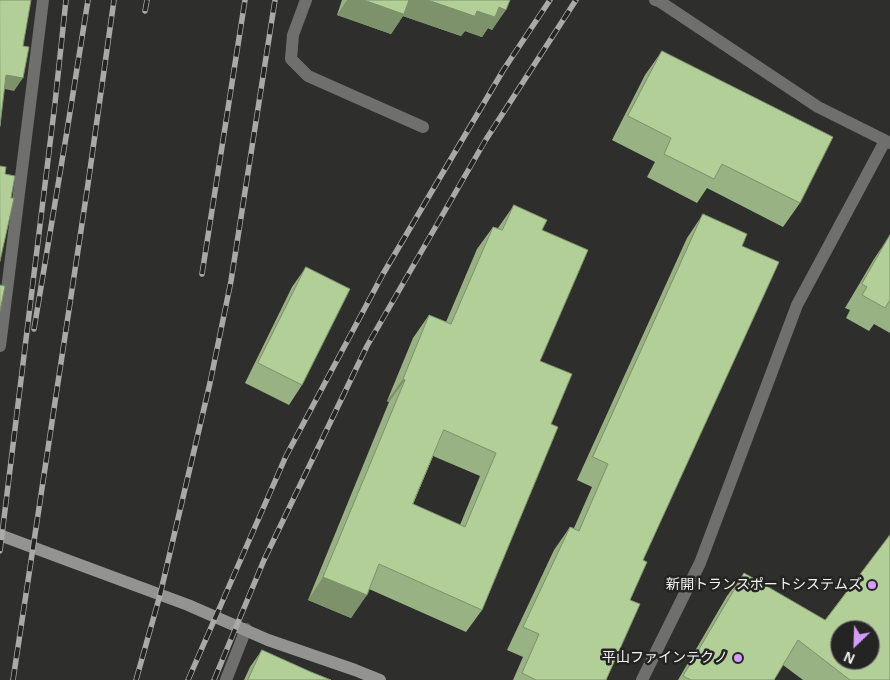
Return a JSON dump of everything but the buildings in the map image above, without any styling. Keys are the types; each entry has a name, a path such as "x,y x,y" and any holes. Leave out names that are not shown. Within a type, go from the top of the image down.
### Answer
{"street":[{"path":"0,346 43,0"},
{"path":"306,0 293,35 291,59 308,76 423,127"},
{"path":"642,680 700,563 797,305 888,142 818,107 655,0"},
{"path":"0,535 188,605 268,640 380,680"},
{"path":"226,680 246,629"}],"railway":[{"path":"0,551 66,0"},
{"path":"34,329 88,0"},
{"path":"13,680 114,0"},
{"path":"145,11 147,0"},
{"path":"202,274 245,0"},
{"path":"136,680 160,595 210,383 231,281 275,0"},
{"path":"188,680 286,456 383,274 504,69 550,0"},
{"path":"214,680 264,560 367,346 485,141 576,0"}],"place":[{"name":"新開トランスポートシステムズ","path":"872,585"},
{"name":"平山ファインテクノ","path":"738,658"}]}
